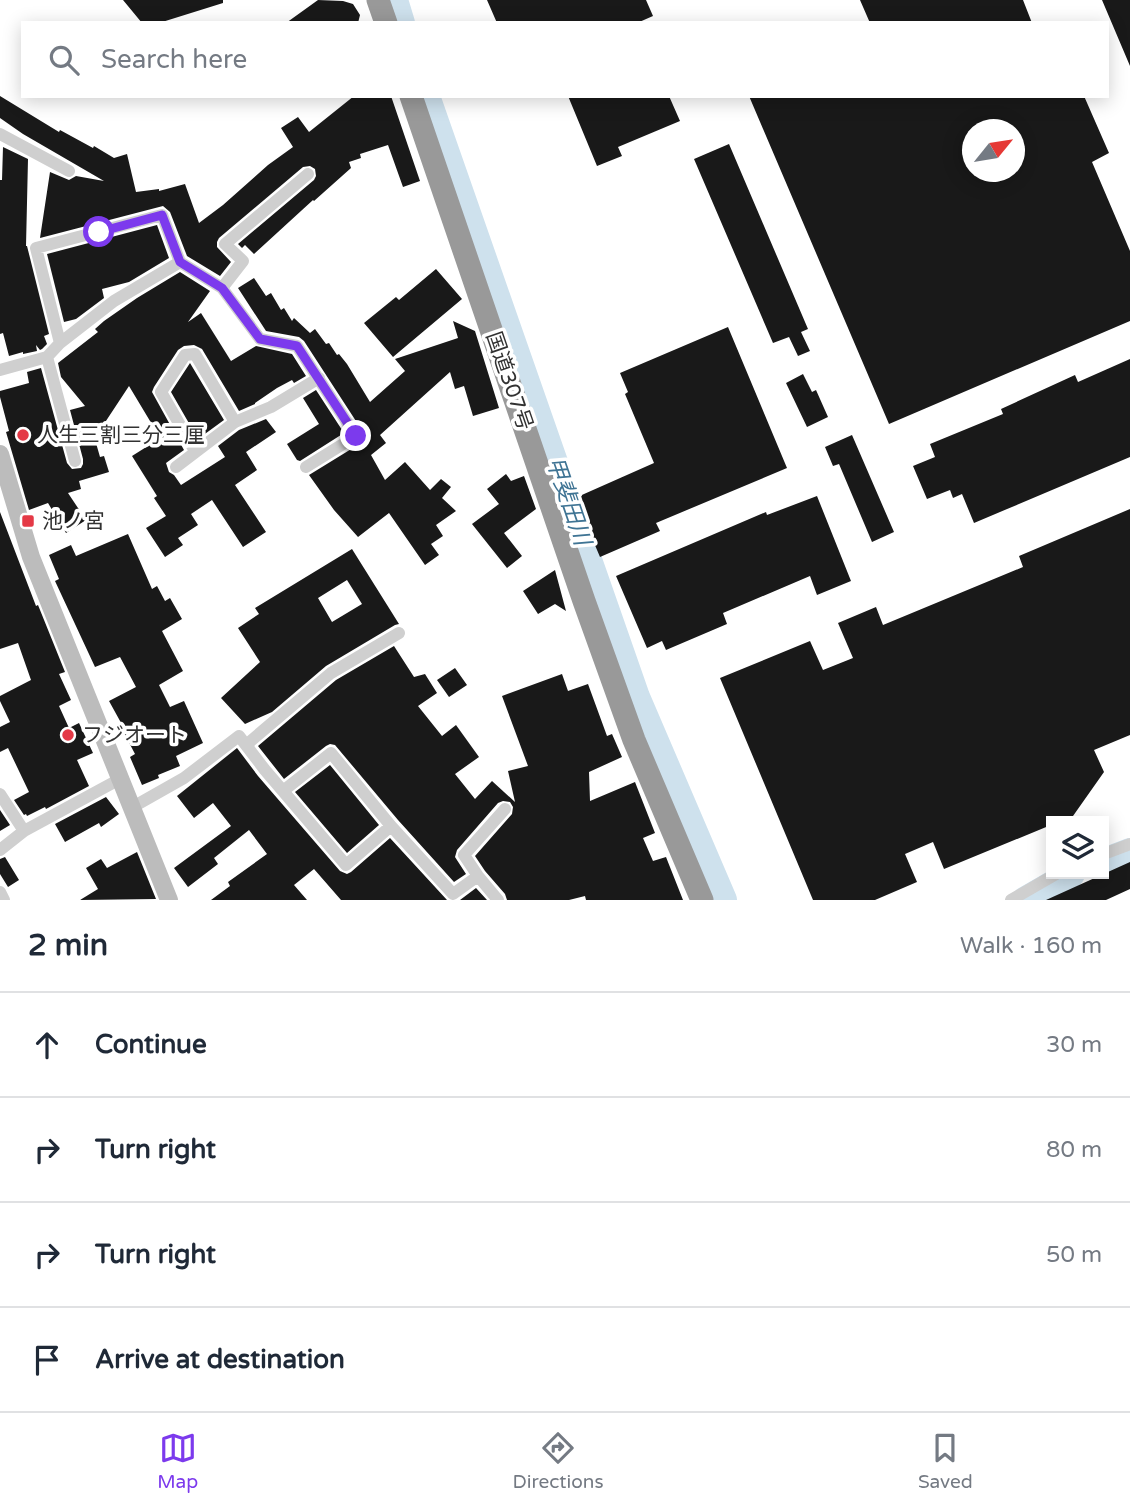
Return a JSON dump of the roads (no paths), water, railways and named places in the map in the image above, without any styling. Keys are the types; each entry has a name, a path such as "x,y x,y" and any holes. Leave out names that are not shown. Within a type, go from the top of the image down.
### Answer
{"highway":[{"path":"379,0 385,21"},
{"name":"国道307号","path":"412,98 634,740 702,900"}],"street":[{"path":"0,134 69,171"},
{"path":"222,288 243,261 225,244 308,174"},
{"path":"60,343 36,248 162,215 180,262 222,288 260,339 297,346 356,436 306,467"},
{"path":"0,370 47,357 60,343 114,301 180,262"},
{"path":"195,451 161,392 185,355 195,354 235,422"},
{"path":"47,357 75,461"},
{"path":"176,467 235,422 271,407 319,378"},
{"path":"0,454 31,557 169,900"},
{"path":"246,745 331,673 399,633"},
{"path":"131,808 184,778 239,736 346,865 391,826"},
{"path":"283,791 331,753 391,826 453,894 478,876"},
{"path":"0,850 24,831 120,779"},
{"path":"0,794 24,831"},
{"path":"498,900 464,855 505,809"},
{"path":"1109,852 1130,844"},
{"path":"1011,900 1047,879"},
{"path":"0,892 5,900"}],"waterway":[{"name":"甲斐田川","path":"394,0 400,21"},
{"name":"甲斐田川","path":"427,98 636,697 723,900"},
{"name":"甲斐田川","path":"1109,860 1130,852"},
{"name":"甲斐田川","path":"1026,900 1062,879"}],"place":[{"name":"人生三割三分三厘","path":"23,435"},
{"name":"池ノ宮","path":"28,521"},
{"name":"フジオート","path":"68,735"}]}
